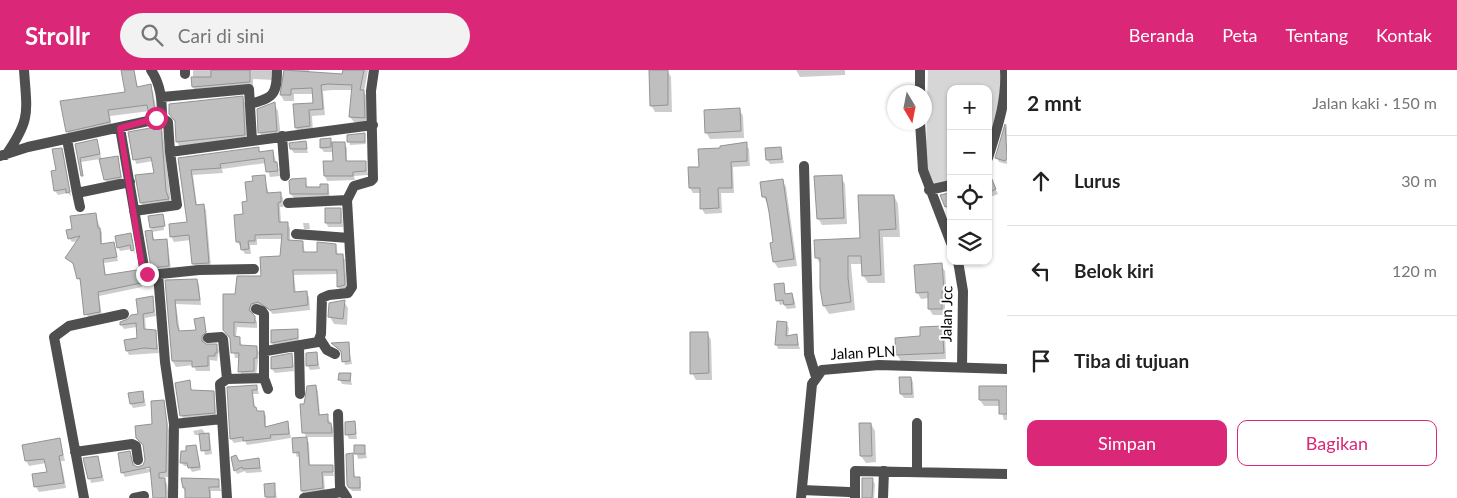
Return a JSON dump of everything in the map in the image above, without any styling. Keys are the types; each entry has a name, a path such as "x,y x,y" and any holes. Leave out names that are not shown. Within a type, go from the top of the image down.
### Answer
{"street":[{"path":"3,156 21,132 26,119 24,70"},
{"path":"151,70 158,82 162,97 162,118"},
{"path":"250,104 269,99 273,95 276,87 277,70"},
{"path":"335,354 327,350 320,339 322,298 348,292 352,287 347,200 354,186 373,181 371,91 374,70"},
{"path":"920,70 920,85"},
{"path":"992,145 1001,116 1006,89 1005,70"},
{"path":"162,97 247,88 250,90 252,140"},
{"path":"3,156 28,147 162,118 168,122 177,204 134,211"},
{"path":"170,152 373,125"},
{"path":"120,128 143,270 147,274 200,270 254,270"},
{"path":"920,130 921,162 929,190 947,233"},
{"path":"282,136 285,176"},
{"path":"67,139 80,207"},
{"path":"804,166 809,354 816,377"},
{"path":"77,193 130,182"},
{"path":"929,190 947,186"},
{"path":"288,203 347,200"},
{"path":"296,234 349,238"},
{"name":"Jalan Jcc","path":"959,265 963,291 962,368"},
{"path":"158,274 165,362 174,424 173,498"},
{"path":"256,309 264,314 264,378 268,389"},
{"path":"84,498 54,337 69,326 124,314"},
{"path":"208,338 221,337 223,339 227,379"},
{"path":"264,353 315,344 320,339"},
{"path":"299,346 300,394"},
{"name":"Jalan PLN","path":"802,494 808,409 812,384 822,370 858,366 1007,369"},
{"path":"227,498 220,384 227,379 264,378"},
{"path":"304,498 344,495 338,414"},
{"path":"174,424 222,419"},
{"path":"917,423 917,472"},
{"path":"75,452 132,444 136,446 138,460"},
{"path":"802,494 852,495 855,471 1007,474"},
{"path":"883,498 884,472"}],"shaded area":[{"path":"928,70 1007,70 992,129 992,85 947,85 947,181 925,187 926,130 932,130 932,85 928,85"}],"building":[{"path":"121,70 134,70 137,87 151,84 155,112 149,114 147,105 108,110 110,122 66,132 60,101 125,92"},
{"path":"211,70 250,70 250,82 192,87 191,77 211,77"},
{"path":"284,70 342,74 343,70 364,70 360,90 364,90 365,118 349,117 352,85 321,85 323,109 309,110 310,126 295,128 293,104 313,103 312,88 291,89 291,95 280,95"},
{"path":"649,70 668,70 668,105 650,106"},
{"path":"243,96 245,135 176,142 175,121 169,114 169,104"},
{"path":"275,102 277,131 258,133 257,109"},
{"path":"740,108 741,131 705,133 704,110"},
{"path":"1005,124 1007,158 1005,161 995,158"},
{"path":"161,126 166,191 169,199 140,203 135,175 154,173 151,157 133,160 128,132"},
{"path":"365,133 365,142 347,142 347,135"},
{"path":"331,138 331,147 320,148 320,139"},
{"path":"97,139 100,154 80,158 83,176 81,176 75,144"},
{"path":"306,141 307,149 290,149 289,143"},
{"path":"332,142 345,142 346,161 366,161 366,171 353,172 353,176 324,176 323,161 333,161"},
{"path":"747,142 747,161 731,162 732,188 718,188 719,208 700,209 700,188 689,188 688,167 699,167 698,149 720,148 720,146"},
{"path":"259,147 259,152 273,150 274,162 277,162 278,171 266,172 264,158 220,164 221,168 191,170 196,205 204,204 209,263 192,264 189,235 170,237 169,224 187,222 178,158"},
{"path":"781,147 782,159 766,160 765,148"},
{"path":"62,148 70,192 66,193 66,189 54,191 51,171 56,170 52,149"},
{"path":"118,156 121,177 104,180 99,159"},
{"path":"265,175 267,193 281,192 281,202 278,203 279,222 288,222 288,240 303,241 303,252 317,252 317,242 336,244 336,254 343,254 345,285 337,287 337,270 293,270 294,292 307,291 308,305 270,310 258,302 251,304 249,310 255,316 255,323 234,322 234,336 240,337 240,345 257,346 257,358 254,358 254,371 238,372 239,353 231,353 230,338 223,330 223,294 235,294 237,276 261,276 260,257 280,256 282,234 255,235 255,241 248,241 249,249 241,250 240,242 236,242 234,215 243,214 242,202 247,201 245,182 253,181 252,176"},
{"path":"842,175 844,218 817,219 814,176"},
{"path":"306,178 306,187 320,187 320,184 328,184 328,194 290,194 289,181 291,179"},
{"path":"783,179 794,259 773,262 770,243 773,242 769,212 766,197 762,197 760,182"},
{"path":"992,180 996,189 992,191"},
{"path":"947,193 947,206 945,207 940,195"},
{"path":"858,195 894,195 896,229 879,230 881,275 862,276 861,256 848,256 851,302 823,306 820,288 820,258 815,258 814,240 860,238"},
{"path":"325,208 341,208 341,223 325,223"},
{"path":"96,213 98,228 100,228 101,244 114,242 117,257 103,259 105,275 137,270 141,283 98,292 100,312 84,315 80,278 77,279 73,263 65,258 80,236 68,239 66,230 72,229 70,216"},
{"path":"163,214 165,226 150,228 148,216"},
{"path":"152,230 153,240 167,239 169,266 151,268 145,231"},
{"path":"131,233 134,250 131,251 130,245 117,248 115,236"},
{"path":"942,263 944,291 942,291 942,309 928,309 928,292 916,293 914,265"},
{"path":"197,279 200,300 175,300 177,324 179,331 196,330 194,319 204,317 206,332 202,336 202,341 206,344 217,344 217,353 215,353 215,356 208,356 208,366 192,367 192,361 172,361 165,280"},
{"path":"784,283 785,294 792,293 794,304 784,305 783,300 776,301 774,284"},
{"path":"153,296 154,312 143,314 144,329 156,330 157,349 144,348 126,351 124,340 137,338 136,323 120,325 120,322 128,319 131,315 138,314 136,299"},
{"path":"345,300 343,319 328,317 329,303"},
{"path":"777,321 787,322 786,336 797,334 798,345 775,345"},
{"path":"942,326 944,353 896,355 895,338 920,336 920,327"},
{"path":"298,329 298,338 271,343 271,330"},
{"path":"690,332 708,332 709,373 690,374"},
{"path":"349,342 350,361 342,362 341,351 331,343"},
{"path":"317,352 318,365 306,366 306,353"},
{"path":"292,353 293,367 271,369 271,357"},
{"path":"339,373 351,373 350,381 338,380"},
{"path":"899,377 911,377 912,394 900,394"},
{"path":"190,380 191,390 214,391 215,413 180,416 175,383"},
{"path":"257,385 257,390 252,390 254,407 256,407 257,411 264,411 265,427 288,421 289,434 270,435 271,438 243,441 243,437 230,439 227,387"},
{"path":"316,385 319,415 328,414 328,423 331,423 332,433 302,433 300,404 304,404 307,386"},
{"path":"979,386 1007,386 1007,414 999,414 999,400 979,400"},
{"path":"143,391 144,402 130,404 128,393"},
{"path":"164,400 167,424 166,472 159,473 159,478 165,478 166,498 153,498 150,467 121,473 118,453 130,451 133,465 138,467 143,465 145,460 143,445 136,438 135,426 152,424 151,401"},
{"path":"355,421 356,434 345,435 345,422"},
{"path":"859,423 871,423 872,456 860,456"},
{"path":"209,433 210,450 201,451 199,434"},
{"path":"307,437 309,465 333,465 333,472 322,472 323,488 301,491 299,452 293,453 292,438"},
{"path":"60,438 63,455 59,456 64,483 34,487 32,474 47,472 44,459 25,461 22,445"},
{"path":"196,445 200,467 188,468 187,463 180,463 181,451 186,451 186,446"},
{"path":"354,445 365,445 365,454 354,454"},
{"path":"353,453 354,477 360,477 360,488 349,488 347,485 346,454"},
{"path":"236,455 239,461 259,458 260,468 243,469 242,467 234,471 231,457"},
{"path":"98,456 102,477 88,479 83,458"},
{"path":"181,478 219,479 219,487 209,487 210,498 185,498 185,488 183,488"},
{"path":"862,478 873,478 872,498 862,498"},
{"path":"275,483 275,497 265,497 264,484"}],"route":[{"path":"147,274 142,266 120,128 156,118"}]}
